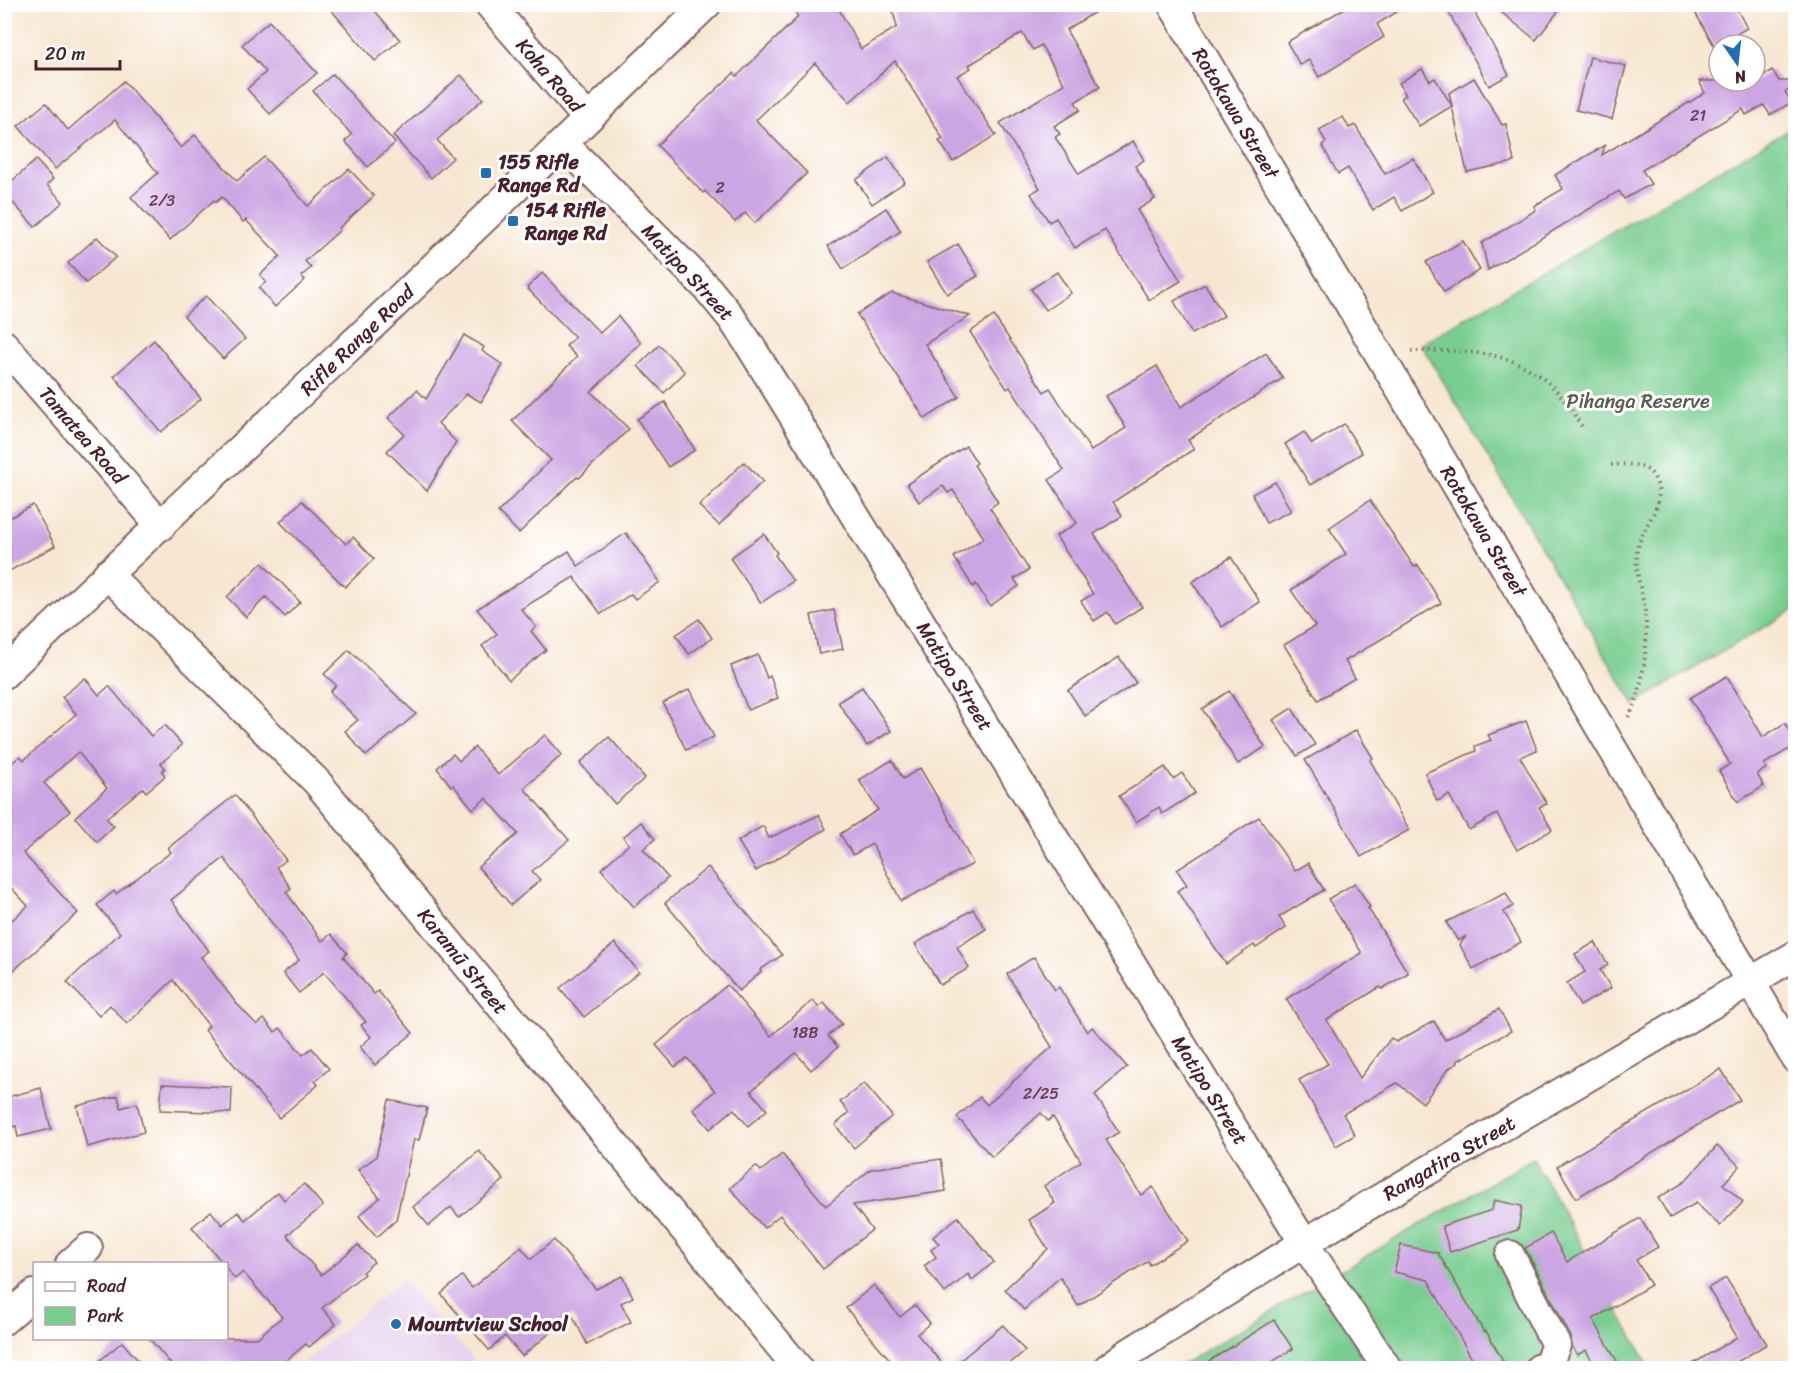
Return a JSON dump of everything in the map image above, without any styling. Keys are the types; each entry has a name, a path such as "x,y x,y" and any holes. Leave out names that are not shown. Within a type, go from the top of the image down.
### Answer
{"street":[{"name":"Koha Road","path":"489,4 587,118"},
{"name":"Rifle Range Road","path":"4,674 707,4"},
{"name":"Rotokawa Street","path":"1172,4 1796,1059"},
{"name":"Matipo Street","path":"563,143 707,288 749,344 1304,1243 1388,1368"},
{"name":"Tamatea Road","path":"4,345 160,526"},
{"name":"Karamū Street","path":"107,574 316,782 798,1368"},
{"name":"Rangatira Street","path":"1108,1368 1304,1243 1796,955"},
{"path":"1509,1255 1556,1345 1548,1364 1540,1368"},
{"path":"4,1320 33,1295"}],"path":[{"path":"1377,351 1489,353 1523,364 1546,380 1558,393 1582,428"},
{"path":"1611,465 1641,466 1649,472 1657,484 1659,501 1637,551 1637,573 1645,613 1647,640 1639,688 1630,715 1611,745"}],"shaded area":[{"name":"Mountview School","path":"402,1280 481,1368 298,1368"}],"green space":[{"name":"Pihanga Reserve","path":"1795,126 1795,609 1634,704 1421,344"},
{"path":"1533,1158 1650,1368 1176,1368"}],"building":[{"path":"326,4 369,4 400,40 375,61"},
{"path":"791,4 836,4 861,49 897,27 891,4 1108,4 1066,30 1100,87 1075,102 1080,110 1054,126 1060,134 1055,137 1079,174 1133,141 1144,160 1135,166 1155,199 1137,210 1181,281 1149,300 1105,230 1075,248 1056,218 1049,222 1031,194 1040,188 1000,123 1064,84 1041,45 1033,50 1022,33 969,65 971,68 957,76 996,135 953,162 939,141 943,139 895,61 850,102 815,63 756,120 807,173 755,223 745,213 735,222 705,191 703,193 657,145 734,73 737,76 798,17"},
{"path":"1352,4 1410,4 1377,24 1384,37 1319,77 1309,60 1300,65 1287,42"},
{"path":"1444,4 1470,4 1509,75 1489,86"},
{"path":"1491,4 1564,4 1536,40"},
{"path":"1690,4 1734,4 1747,28 1739,33 1707,33"},
{"path":"269,21 317,73 270,114 247,89 266,72 242,45"},
{"path":"1590,57 1626,66 1612,119 1576,110"},
{"path":"1422,69 1430,81 1435,78 1452,106 1419,126 1401,98 1406,95 1399,83"},
{"path":"1772,70 1779,81 1796,81 1796,86 1785,92 1792,102 1770,115 1764,105 1746,115 1743,109 1642,170 1651,184 1624,199 1619,191 1488,270 1482,243 1536,210 1534,206 1563,189 1555,175 1605,145 1602,155 1705,93 1699,81 1707,81 1707,93 1767,93 1767,73"},
{"path":"333,74 395,143 368,167 345,141 352,135 313,91"},
{"path":"461,75 483,99 437,140 453,158 431,178 393,136"},
{"path":"1474,78 1502,125 1506,124 1514,162 1467,172 1449,93"},
{"path":"124,81 181,148 195,135 237,181 264,157 308,206 349,169 374,196 305,261 311,268 301,276 305,280 275,307 259,288 266,282 260,275 280,256 246,220 243,222 222,197 216,202 214,200 170,240 131,197 158,173 115,120 55,169 18,126 46,103 68,130"},
{"path":"1343,117 1349,128 1355,125 1385,174 1413,158 1433,192 1402,211 1394,197 1373,210 1348,168 1338,174 1322,145 1326,142 1319,130"},
{"path":"888,157 905,182 872,204 856,180"},
{"path":"36,160 53,179 47,185 63,202 35,227 4,193 4,188"},
{"path":"886,208 901,231 843,269 828,246"},
{"path":"97,237 116,257 86,283 68,263"},
{"path":"1463,241 1480,270 1444,292 1426,262"},
{"path":"958,244 978,276 947,294 927,262"},
{"path":"1057,272 1071,293 1046,310 1031,289"},
{"path":"542,273 600,333 618,316 641,343 591,392 629,429 519,533 498,512 551,460 512,421 577,357 566,346 575,337 527,288"},
{"path":"1205,284 1224,316 1192,334 1174,301"},
{"path":"892,293 970,316 925,344 959,397 925,419 857,314"},
{"path":"206,296 245,339 223,359 184,316"},
{"path":"994,316 1044,392 1050,388 1091,451 1126,428 1106,396 1157,366 1181,407 1266,353 1283,378 1188,440 1194,449 1113,502 1122,516 1094,534 1142,607 1115,624 1108,612 1094,621 1081,601 1093,594 1056,536 1077,523 1049,480 1064,470 1010,387 1007,389 970,332"},
{"path":"464,335 484,347 482,351 503,365 481,402 467,394 438,423 456,442 427,491 387,451 404,434 388,418 417,390 426,399"},
{"path":"154,340 201,399 161,432 114,376"},
{"path":"659,345 685,372 664,393 638,366"},
{"path":"665,402 695,450 668,467 637,419"},
{"path":"1344,424 1362,453 1310,485 1285,444 1304,432 1312,444"},
{"path":"966,446 977,463 974,465 998,502 990,508 1029,570 1014,579 1019,586 990,606 976,584 973,587 954,557 984,538 953,490 948,493 943,486 919,502 907,484"},
{"path":"744,462 763,481 719,525 699,506"},
{"path":"1275,482 1291,511 1266,523 1252,494"},
{"path":"1370,500 1414,567 1418,565 1441,603 1345,661 1355,678 1318,700 1284,645 1315,626 1291,590 1346,554 1329,528"},
{"path":"302,501 346,544 353,537 374,559 345,587 280,522"},
{"path":"33,505 55,546 4,574 4,521"},
{"path":"626,533 660,582 635,599 631,594 601,614 574,577 521,609 536,627 531,631 546,650 509,680 482,646 497,634 477,609 569,551 578,566"},
{"path":"764,534 793,581 761,603 730,558"},
{"path":"1231,557 1260,602 1222,627 1192,582"},
{"path":"262,563 300,602 285,617 266,597 246,617 227,597"},
{"path":"834,610 843,649 819,654 811,615"},
{"path":"699,619 712,638 689,654 676,635"},
{"path":"349,650 416,714 366,756 345,731 358,720 330,692 336,685 324,674"},
{"path":"758,655 767,678 770,676 778,698 748,710 731,666"},
{"path":"1119,657 1136,683 1085,716 1068,690"},
{"path":"1727,676 1763,737 1785,723 1796,740 1796,745 1764,764 1767,768 1757,774 1764,786 1738,802 1719,771 1730,764 1690,698"},
{"path":"85,678 99,695 109,686 151,736 165,725 182,745 161,763 165,768 162,771 165,776 146,792 143,788 106,818 114,826 97,842 75,817 107,788 78,752 44,783 70,811 23,853 78,913 4,979 4,927 28,906 4,880 4,770 20,756 24,760 76,714 62,697"},
{"path":"862,687 891,731 867,746 838,702"},
{"path":"690,689 714,737 686,750 663,703"},
{"path":"1229,691 1265,747 1238,764 1202,709"},
{"path":"1292,708 1315,745 1297,756 1273,720"},
{"path":"1526,721 1537,750 1520,757 1547,804 1539,807 1552,830 1517,850 1497,814 1469,830 1449,795 1437,801 1425,773 1476,751 1475,746 1491,740 1488,735"},
{"path":"1356,730 1373,758 1370,760 1409,830 1361,857 1305,760"},
{"path":"545,735 562,755 524,788 569,840 532,871 540,880 511,905 478,867 518,834 486,798 473,809 437,768 453,754 459,761 475,747 498,775"},
{"path":"609,737 645,778 615,804 580,763"},
{"path":"892,760 903,779 920,768 973,864 901,901 872,844 853,855 840,834 878,810 859,780"},
{"path":"1165,767 1173,779 1182,773 1195,793 1162,814 1159,807 1136,822 1119,796"},
{"path":"235,795 286,860 276,867 291,888 286,892 322,941 331,934 347,953 343,957 374,994 378,991 413,1033 375,1065 360,1047 371,1037 361,1025 366,1022 324,972 299,993 283,973 299,960 224,858 171,900 209,951 201,957 236,1003 257,1025 264,1019 275,1032 280,1028 303,1055 312,1048 329,1069 315,1081 318,1085 279,1118 205,1030 209,1026 173,980 127,1024 110,1005 99,1016 67,982 120,933 97,905 114,891 116,894 171,852 168,848"},
{"path":"819,815 826,829 756,871 738,841 763,826 769,838"},
{"path":"1259,817 1295,871 1308,863 1324,890 1279,917 1286,928 1256,948 1254,945 1226,964 1177,891 1187,885 1177,870"},
{"path":"641,822 655,839 643,849 668,878 634,907 601,869 629,844 623,837"},
{"path":"708,867 782,955 760,970 761,972 739,991 665,903"},
{"path":"1355,883 1408,973 1382,989 1380,987 1327,1020 1360,1078 1391,1038 1396,1042 1434,1021 1445,1040 1499,1009 1511,1031 1457,1061 1458,1063 1449,1068 1423,1103 1397,1083 1343,1114 1355,1135 1336,1146 1299,1080 1328,1064 1286,999 1362,953 1328,899"},
{"path":"1506,893 1513,906 1504,912 1521,942 1473,969 1460,945 1466,936 1458,941 1446,922"},
{"path":"973,909 986,929 957,947 969,968 940,985 915,944"},
{"path":"1595,942 1608,965 1600,970 1611,988 1580,1006 1567,983 1585,972 1575,954"},
{"path":"615,943 639,972 584,1017 560,988"},
{"path":"1034,957 1055,990 1059,987 1087,1032 1092,1027 1127,1067 1095,1095 1119,1132 1106,1140 1141,1195 1153,1187 1188,1241 1150,1265 1148,1261 1078,1306 1060,1277 1024,1310 1005,1289 1048,1249 1029,1220 1055,1203 1044,1186 1081,1161 1053,1117 1048,1121 1041,1113 992,1157 957,1117 980,1097 987,1105 1052,1047 1007,974"},
{"path":"727,985 771,1036 813,1000 818,1007 824,1003 842,1024 828,1036 838,1047 811,1070 796,1053 751,1091 767,1110 748,1126 734,1109 710,1129 693,1109 715,1091 687,1058 675,1067 656,1045"},
{"path":"1721,1069 1740,1100 1576,1198 1557,1166"},
{"path":"864,1083 892,1116 854,1148 835,1125 849,1113 840,1102"},
{"path":"162,1084 232,1087 231,1113 160,1110"},
{"path":"41,1088 51,1129 18,1137 16,1126 4,1129 4,1098"},
{"path":"118,1096 121,1108 137,1103 144,1132 87,1147 77,1106"},
{"path":"389,1100 427,1108 419,1140 414,1139 396,1220 377,1237 359,1216 380,1198 358,1170 376,1157"},
{"path":"1717,1146 1740,1166 1723,1184 1743,1202 1720,1226 1696,1203 1670,1218 1658,1198 1683,1183"},
{"path":"479,1151 504,1180 459,1217 451,1207 429,1226 413,1207"},
{"path":"782,1154 826,1206 871,1169 941,1159 946,1191 853,1205 872,1230 823,1269 780,1215 764,1228 730,1188 756,1166 761,1171"},
{"path":"304,1184 323,1206 287,1235 321,1275 358,1245 374,1262 362,1272 364,1274 322,1308 336,1324 309,1347 306,1344 277,1368 174,1368 151,1340 257,1338 282,1317 243,1272 235,1279 228,1270 228,1262 222,1262 192,1227 211,1211 222,1225 238,1212 245,1220 278,1192 284,1200"},
{"path":"1494,1200 1522,1206 1518,1230 1450,1252 1442,1226 1492,1210"},
{"path":"958,1217 994,1262 972,1280 968,1274 945,1293 924,1266 936,1257 931,1250 939,1244 933,1237"},
{"path":"1640,1218 1658,1247 1636,1260 1651,1285 1593,1319 1621,1368 1596,1368 1586,1350 1577,1355 1572,1346 1571,1337 1525,1248 1551,1233 1567,1262"},
{"path":"554,1240 596,1289 622,1276 633,1297 621,1303 631,1322 587,1344 572,1315 522,1356 505,1336 489,1350 441,1294 462,1276 472,1288 521,1247 531,1259"},
{"path":"1401,1245 1438,1253 1503,1361 1489,1368 1477,1368 1428,1280 1394,1272"},
{"path":"1726,1278 1767,1344 1727,1368 1686,1368 1737,1337 1708,1288"},
{"path":"874,1285 900,1317 915,1305 930,1323 917,1334 946,1368 897,1368 846,1308"},
{"path":"1274,1320 1293,1349 1262,1368 1198,1368"},
{"path":"1003,1325 1025,1351 1004,1368 951,1368"},
{"path":"122,1342 145,1368 91,1368"}],"place":[{"name":"155 Rifle Range Rd","path":"486,173"},
{"name":"154 Rifle Range Rd","path":"513,221"},
{"name":"Mountview School","path":"396,1324"}]}
